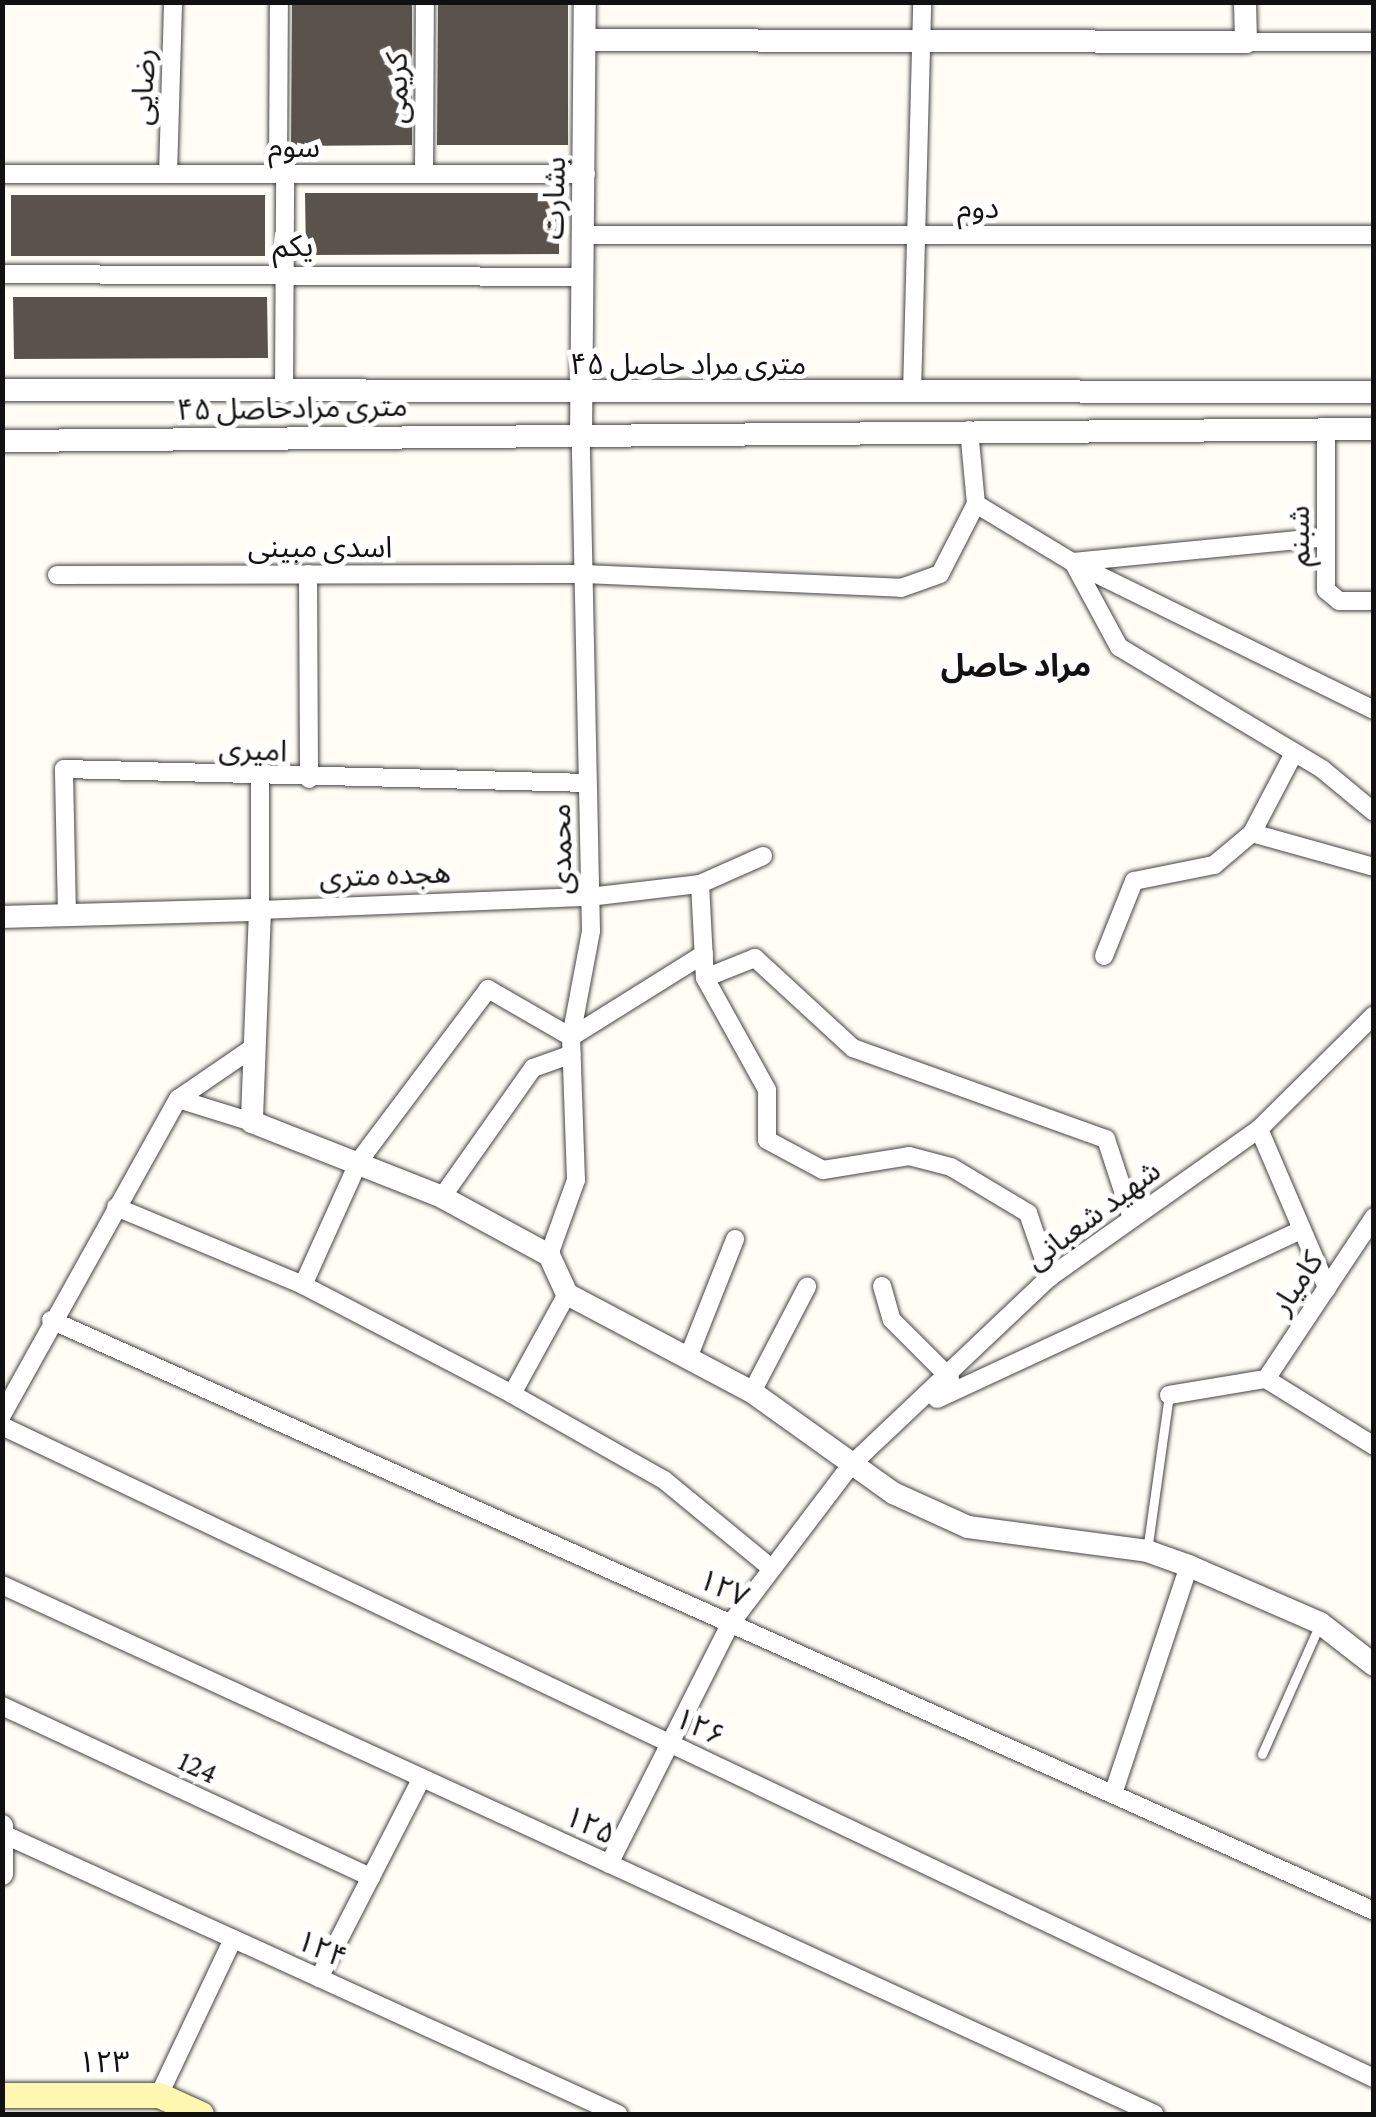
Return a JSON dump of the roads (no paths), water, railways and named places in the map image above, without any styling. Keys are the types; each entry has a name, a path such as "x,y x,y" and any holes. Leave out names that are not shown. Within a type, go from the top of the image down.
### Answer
{"main road":[{"name":"۱۲۳","path":"2,2094 159,2095 201,2114"}],"street":[{"name":"رضایی","path":"168,174 173,2"},
{"path":"279,2 284,394"},
{"name":"کریمی","path":"424,174 425,2"},
{"name":"بشارت","path":"581,435 585,2"},
{"path":"912,394 922,2"},
{"path":"1245,2 1246,42"},
{"path":"585,40 1374,42"},
{"name":"سوم","path":"2,174 586,174"},
{"name":"دوم","path":"582,235 1374,236"},
{"name":"یکم","path":"2,274 582,277"},
{"name":"۴۵ متری مراد حاصل","path":"2,390 581,395 1374,392"},
{"name":"شبنم","path":"1326,429 1326,537 1331,598 1374,601"},
{"path":"581,435 1374,429"},
{"path":"970,430 976,504 1072,562 1374,710"},
{"name":"۴۵ متری مرادحاصل","path":"2,440 581,435"},
{"name":"محمدی","path":"549,1255 576,1180 572,1046 589,896 581,435"},
{"name":"اسدی مبینی","path":"57,575 584,574 902,588 940,574 976,504"},
{"path":"1072,562 1326,537"},
{"path":"1072,562 1119,646 1294,753 1374,812"},
{"path":"308,574 309,779"},
{"path":"1104,956 1134,882 1214,865 1252,833 1294,753"},
{"name":"امیری","path":"67,916 64,769 260,779 587,783"},
{"path":"252,1122 251,1049 260,910 260,779"},
{"path":"1252,833 1374,868"},
{"name":"هجده متری","path":"2,918 589,896 700,884 763,856"},
{"path":"700,884 706,978 767,1090 766,1140 824,1170 909,1156 950,1167 1028,1212 1050,1277"},
{"path":"442,1197 534,1068 704,954"},
{"path":"706,978 755,958 853,1048 1106,1139 1132,1218"},
{"path":"303,1285 359,1162 488,989 572,1046"},
{"name":"شهید شعبانی","path":"608,1864 731,1623 850,1465 923,1406 1050,1277 1259,1129 1374,1016"},
{"path":"2,1415 51,1320 178,1098 251,1049"},
{"path":"178,1098 359,1162 442,1197 549,1255 567,1294 752,1392 850,1465 968,1526 1146,1551 1320,1623 1374,1665"},
{"path":"1259,1129 1326,1288"},
{"path":"116,1207 303,1285 512,1394 664,1480 771,1568"},
{"name":"کامیار","path":"1266,1379 1374,1217"},
{"path":"923,1406 1301,1230"},
{"path":"688,1358 735,1239"},
{"path":"882,1286 892,1320 950,1378"},
{"path":"752,1392 806,1287"},
{"path":"512,1394 567,1294"},
{"name":"۱۲۷","path":"51,1320 1374,1911"},
{"path":"1169,1395 1266,1379 1374,1446"},
{"name":"۱۲۶","path":"2,1426 1374,2078"},
{"path":"1113,1794 1189,1566"},
{"name":"۱۲۵","path":"2,1585 1154,2114"},
{"name":"124","path":"2,1706 371,1878"},
{"path":"318,1978 422,1778"},
{"path":"2,1826 2,1874"},
{"name":"۱۲۴","path":"2,1834 618,2114"},
{"path":"159,2095 233,1940"}],"lane":[{"path":"1146,1551 1169,1395"},
{"path":"1262,1754 1320,1623"}],"district":[{"name":"مراد حاصل","path":"1016,665"}]}
